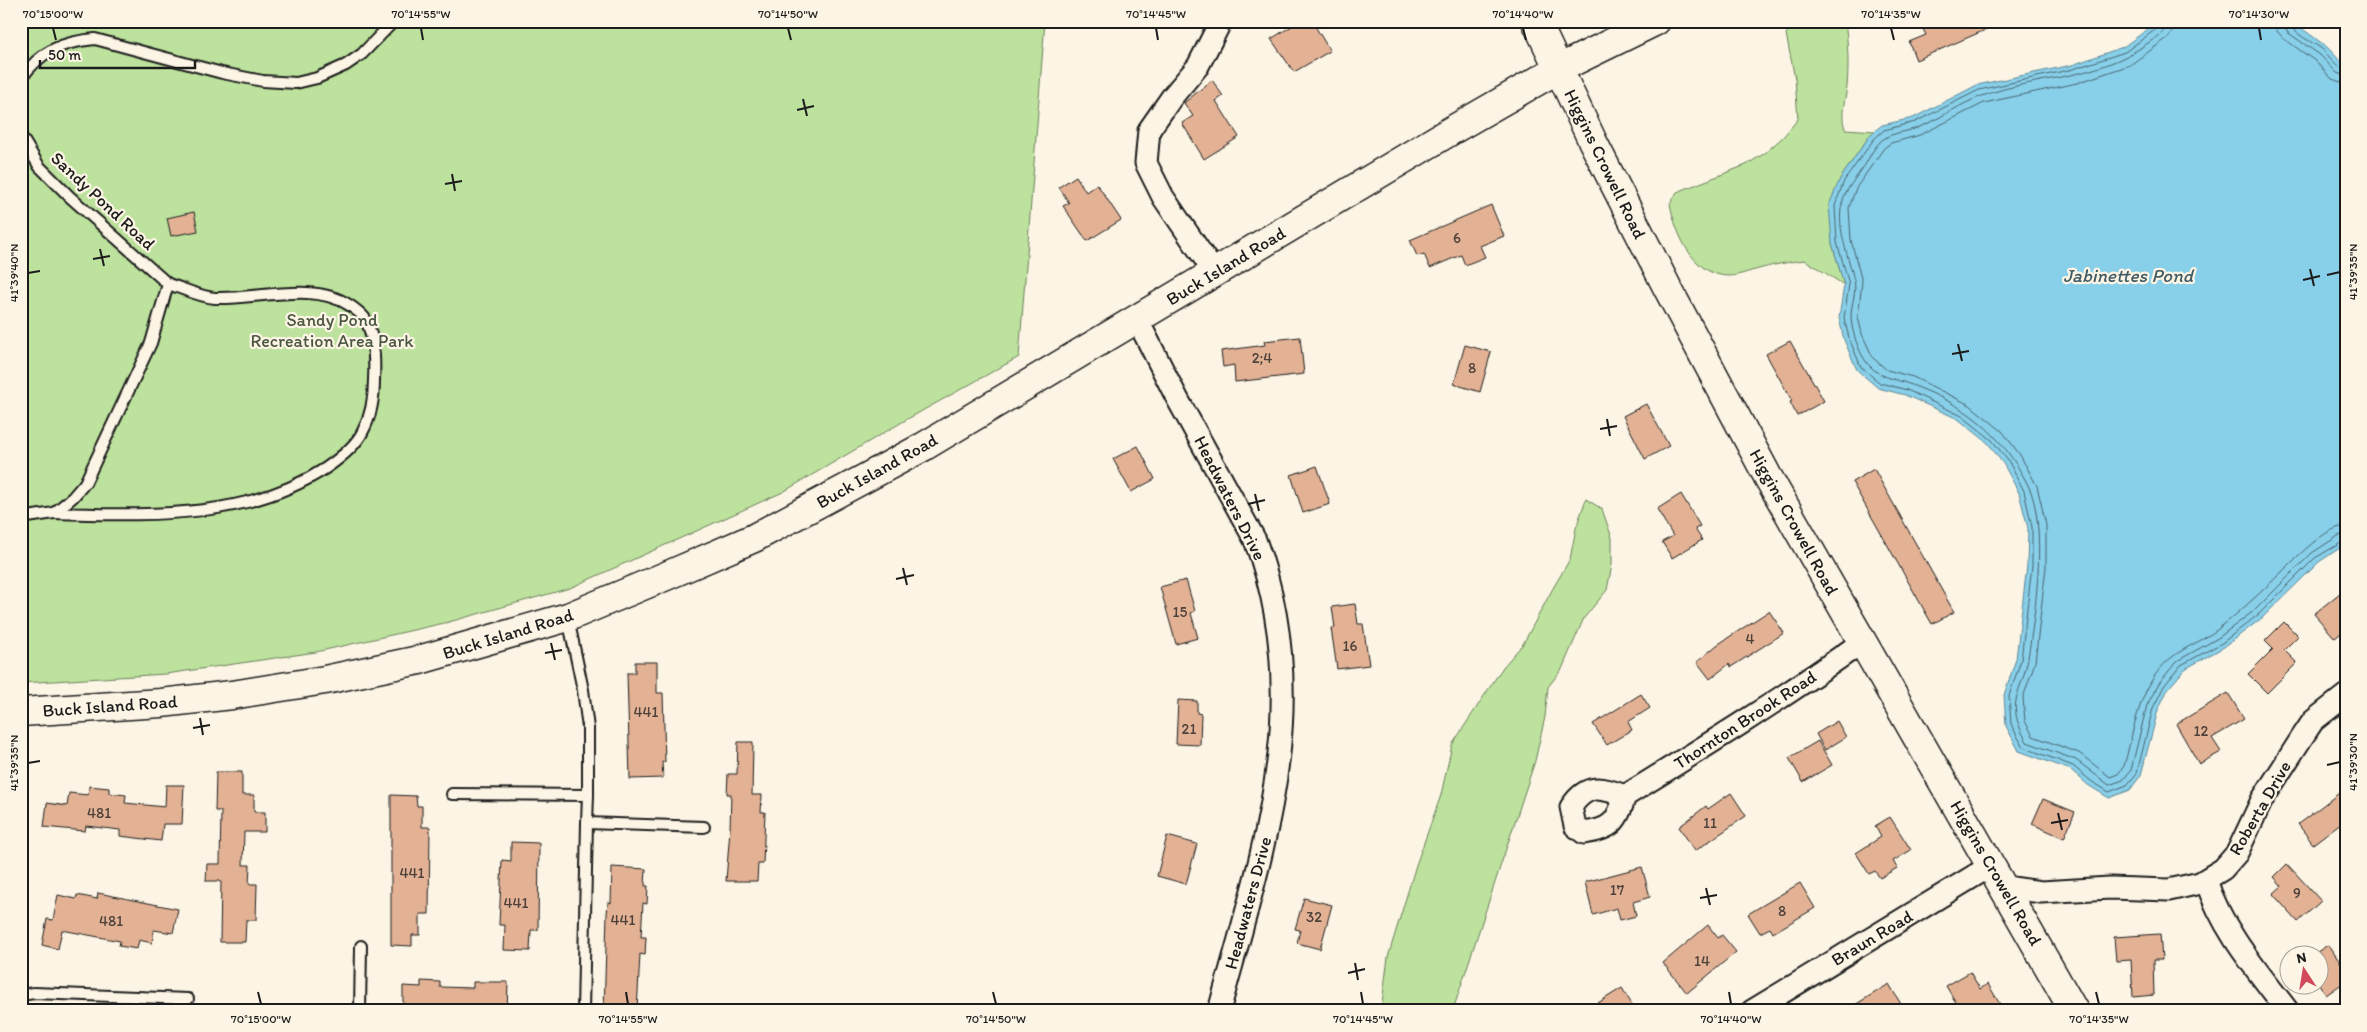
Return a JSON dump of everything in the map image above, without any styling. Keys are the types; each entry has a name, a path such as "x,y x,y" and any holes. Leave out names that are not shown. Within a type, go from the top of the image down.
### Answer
{"main road":[{"name":"Higgins Crowell Road","path":"1536,21 1593,142 1667,287 1768,476 1862,642 1999,876 2074,1011"},
{"name":"Buck Island Road","path":"21,712 161,703 232,695 325,680 419,660 568,617 754,538 924,447 1214,272 1558,69 1656,21"}],"street":[{"path":"1214,272 1163,197 1146,163 1149,130 1172,97 1198,66 1221,21"},
{"name":"Headwaters Drive","path":"1137,320 1177,398 1255,540 1264,564 1273,599 1281,647 1284,683 1279,766 1270,816 1220,1011"},
{"name":"Thornton Brook Road","path":"1625,796 1738,727 1862,642"},
{"name":"Roberta Drive","path":"1999,876 2041,892 2110,888 2169,890 2206,880 2223,869 2237,853 2262,800 2313,721 2341,704"},
{"name":"Braun Road","path":"1752,1011 1999,876"},
{"path":"2206,880 2211,898 2228,931 2288,1011"}],"lane":[{"path":"21,79 27,70 46,52 74,41 95,40 222,73 263,81 296,83 317,78 346,66 362,54 394,21"},
{"name":"Sandy Pond Road","path":"21,136 39,166 70,197 168,284"},
{"path":"21,518 54,513 180,513 226,507 266,497 306,481 333,463 350,448 364,431 374,395 375,369 366,318 348,304 330,297 305,293 214,298 168,284 151,344 85,483 73,497 54,513"},
{"path":"568,617 584,690 588,728 583,1011"},
{"path":"452,794 588,795"},
{"path":"587,823 704,827"},
{"path":"360,1011 361,946"},
{"path":"21,995 34,993 188,999"}],"green space":[{"name":"Sandy Pond Recreation Area Park","path":"21,21 1045,21 1019,357 904,421 783,492 570,588 449,622 316,652 166,674 21,683"},
{"path":"1795,21 1845,21 1848,62 1843,114 1845,129 1876,131 1870,135 1840,179 1832,243 1844,285 1805,260 1729,276 1716,274 1705,269 1688,251 1682,240 1670,204 1677,192 1746,165 1765,153 1783,137 1798,119 1795,79 1786,34"},
{"path":"1586,499 1602,509 1612,538 1612,565 1607,590 1584,618 1562,669 1548,687 1545,717 1535,761 1455,1004 1451,1011 1381,1011 1388,957 1416,865 1441,795 1452,745 1503,667 1523,644 1570,559 1576,528"}],"water":[{"name":"Jabinettes Pond","path":"2159,21 2292,21 2327,47 2346,67 2346,544 2319,562 2262,618 2224,647 2185,669 2168,689 2158,710 2141,775 2130,790 2109,798 2088,785 2071,770 2019,751 2006,726 2004,695 2016,659 2027,565 2028,528 2019,493 2004,465 1988,443 1958,419 1905,395 1878,388 1857,370 1844,340 1839,318 1844,285 1832,243 1829,205 1840,179 1870,135 1882,125 1913,118 1977,85 2072,65 2123,47"}],"building":[{"path":"1300,21 1312,21 1330,51 1294,72 1271,39"},
{"path":"1919,21 2006,21 1916,60 1909,42 1926,35"},
{"path":"1212,80 1223,96 1216,101 1239,137 1204,159 1182,123 1193,116 1184,103"},
{"path":"1076,176 1086,192 1097,184 1121,220 1087,241 1063,206 1069,203 1059,187"},
{"path":"1491,205 1504,236 1480,246 1485,257 1465,265 1461,255 1430,268 1424,254 1417,256 1410,240"},
{"path":"194,212 198,231 171,236 167,218"},
{"path":"1300,337 1304,374 1235,382 1234,365 1223,367 1221,351 1265,345 1264,341"},
{"path":"1790,341 1824,401 1797,416 1790,402 1792,401 1766,354"},
{"path":"1465,345 1491,352 1480,392 1454,384"},
{"path":"1646,404 1669,446 1645,459 1623,416"},
{"path":"1138,446 1155,479 1131,492 1113,459"},
{"path":"1317,466 1330,504 1303,513 1291,475"},
{"path":"1874,469 1954,612 1932,624 1852,482"},
{"path":"1681,494 1700,526 1695,529 1702,540 1672,558 1662,542 1673,536 1657,509"},
{"path":"1186,580 1195,611 1191,613 1198,638 1176,644 1160,587"},
{"path":"2346,588 2346,629 2335,638 2314,614"},
{"path":"1355,604 1358,624 1363,624 1369,665 1337,669 1331,628 1335,628 1332,607"},
{"path":"1769,611 1784,633 1731,667 1729,664 1710,679 1697,662 1717,645"},
{"path":"2284,622 2298,636 2284,650 2297,663 2267,693 2248,674 2273,649 2265,641"},
{"path":"635,662 657,662 657,693 663,693 665,762 662,762 663,778 630,779 627,673 635,673"},
{"path":"2228,693 2244,719 2212,738 2221,752 2199,764 2176,724"},
{"path":"1641,694 1650,708 1628,722 1632,730 1607,745 1593,724"},
{"path":"1178,700 1197,701 1197,713 1201,714 1200,745 1176,744"},
{"path":"1837,721 1846,737 1825,750 1816,734"},
{"path":"1818,741 1832,765 1803,782 1789,758"},
{"path":"738,742 753,742 752,795 762,795 761,812 765,812 763,864 758,864 757,881 726,881 731,794 727,794 728,774 737,774"},
{"path":"216,772 242,772 242,795 254,795 254,812 265,812 265,832 244,832 243,865 250,865 249,884 257,884 256,920 246,920 245,942 220,942 221,881 206,881 207,864 220,864 221,811 215,811"},
{"path":"166,785 184,785 182,824 163,824 161,841 120,836 120,830 86,826 85,831 44,827 47,803 67,806 69,793 88,795 89,786 109,788 109,793 126,795 125,803 165,807"},
{"path":"2346,788 2346,819 2313,844 2298,824"},
{"path":"1731,793 1746,816 1695,851 1679,827 1706,806 1708,809"},
{"path":"391,795 416,796 417,806 422,806 422,827 430,827 429,914 420,914 420,935 412,935 412,946 391,945"},
{"path":"2043,799 2075,812 2064,838 2032,824"},
{"path":"1890,817 1911,850 1893,861 1897,868 1880,878 1875,871 1869,874 1856,853 1881,837 1875,826"},
{"path":"1167,836 1197,844 1186,884 1157,876"},
{"path":"511,842 539,843 538,930 531,930 530,951 504,950 505,925 499,925 502,860 511,861"},
{"path":"2287,864 2321,901 2298,922 2273,894 2282,886 2274,877"},
{"path":"612,867 646,869 645,886 648,886 647,904 643,903 641,937 646,937 645,955 640,954 637,1011 604,1011 607,914 608,902 611,903"},
{"path":"1642,867 1650,897 1633,902 1636,916 1620,920 1617,908 1593,915 1585,882"},
{"path":"1800,883 1815,908 1773,933 1770,928 1760,933 1748,914"},
{"path":"98,893 178,909 173,933 154,930 152,943 139,940 137,949 119,946 120,941 62,930 58,949 42,945 47,919 53,920 58,895 76,899 77,895 97,899"},
{"path":"1304,898 1332,905 1320,949 1297,943 1300,930 1295,929"},
{"path":"1708,925 1718,938 1722,935 1736,952 1687,993 1663,963"},
{"path":"2160,934 2162,960 2153,960 2154,995 2133,997 2131,960 2116,961 2114,937"},
{"path":"2330,948 2346,970 2346,981 2330,992"},
{"path":"1970,972 1980,989 1988,984 2004,1011 1961,1011 1946,986"},
{"path":"421,981 440,982 440,987 473,988 473,982 508,982 507,1011 403,1011 403,986 421,987"},
{"path":"1889,984 1905,1011 1845,1011"},
{"path":"1622,988 1636,1011 1585,1011"}]}
